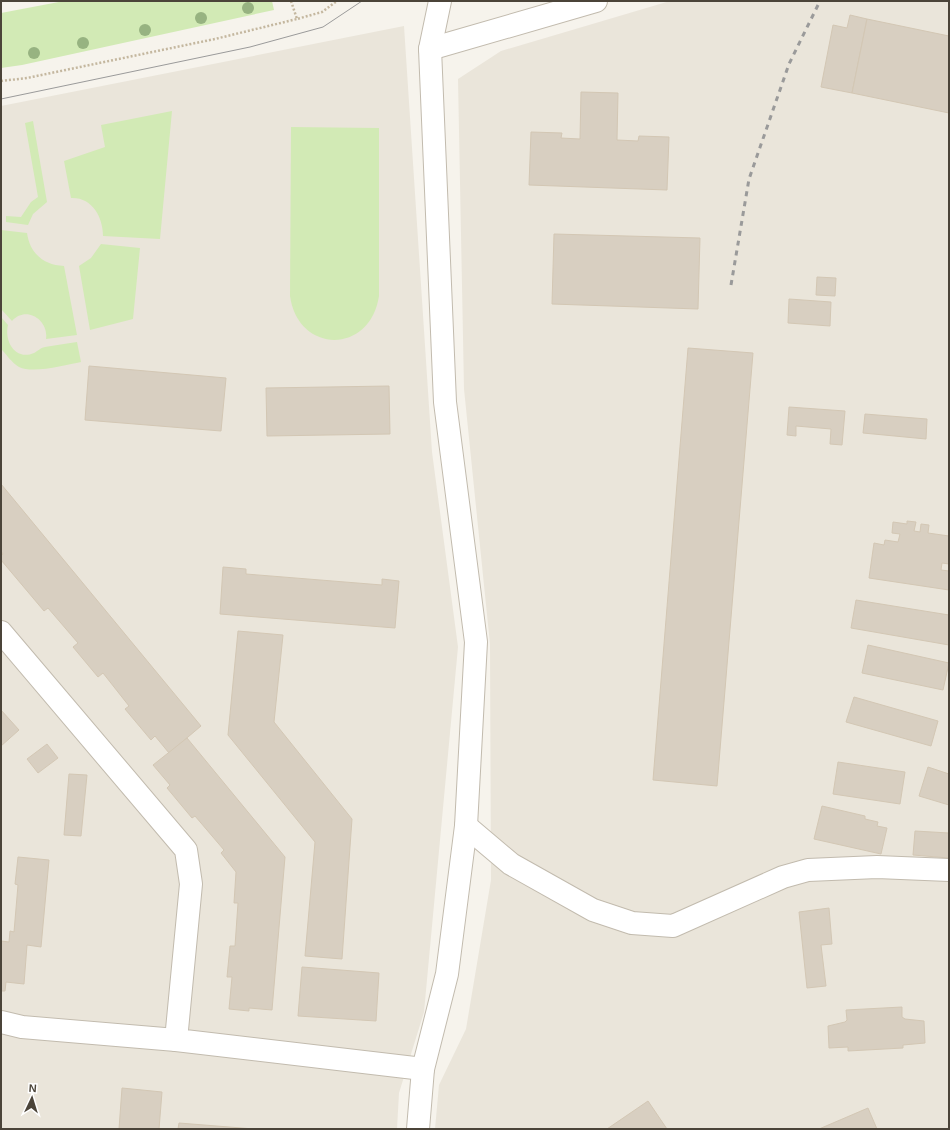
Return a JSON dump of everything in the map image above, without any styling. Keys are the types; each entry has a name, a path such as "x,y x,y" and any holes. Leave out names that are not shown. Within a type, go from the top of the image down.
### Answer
{"street":[{"path":"418,1129 423,1069 447,974 466,826 476,642 445,402 430,49 440,1"},
{"path":"430,49 596,1"},
{"path":"1,632 186,850 191,884 176,1040"},
{"path":"466,826 511,864 593,910 632,924 673,926 783,877 808,870 877,867 949,870"},
{"path":"1,1022 22,1027 176,1040 423,1069"}],"path":[{"path":"291,1 297,19"},
{"path":"1,81 27,78 200,42 297,19 322,12 338,1"}],"shaded area":[{"path":"670,1 949,1 949,1129 435,1129 439,1085 466,1029 491,880 490,644 464,389 458,79 501,51"},
{"path":"404,26 432,452 458,647 424,1012 399,1093 397,1129 1,1129 1,106"}],"green space":[{"path":"64,1 272,1 274,10 22,65 1,68 1,13"},
{"path":"172,111 160,239 103,236 101,222 95,210 85,201 71,198 64,161 105,147 101,125"},
{"path":"33,121 47,202 33,214 28,225 6,222 6,216 21,217 31,202 38,197 25,123"},
{"path":"291,127 379,128 379,296 373,315 362,329 349,337 334,340 319,337 306,329 296,315 290,296"},
{"path":"1,230 27,233 31,247 39,257 44,261 64,266 77,335 46,339 44,326 35,317 24,314 18,316 12,321 1,309"},
{"path":"101,244 140,248 133,319 90,330 79,266 91,258"},
{"path":"1,317 8,325 7,331 9,343 16,352 27,355 45,347 77,342 81,362 58,367 32,370 19,367 1,349"}],"building":[{"path":"850,15 867,19 852,93 821,87 833,25 847,28"},
{"path":"867,19 949,36 949,113 852,93"},
{"path":"581,92 618,93 617,140 638,141 639,136 669,137 667,190 529,185 531,132 562,133 561,138 580,139"},
{"path":"554,234 700,238 698,309 552,304"},
{"path":"817,277 836,278 835,296 816,295"},
{"path":"789,299 831,302 830,326 788,323"},
{"path":"688,348 753,353 717,786 653,780"},
{"path":"89,366 226,378 221,431 85,420"},
{"path":"389,386 390,434 267,436 266,388"},
{"path":"789,407 845,411 842,445 830,444 831,429 796,426 796,436 787,435"},
{"path":"865,414 927,419 926,439 863,433"},
{"path":"1,484 201,726 169,753 155,736 151,740 125,709 129,706 103,673 98,677 73,647 78,643 48,608 44,611 1,560 1,556 3,554 1,551"},
{"path":"907,521 916,522 914,531 920,532 921,524 929,525 928,533 949,536 949,564 942,563 941,570 949,571 949,590 869,578 874,543 884,545 885,540 898,542 900,534 892,533 893,522 907,524"},
{"path":"223,567 246,569 246,574 382,585 382,579 399,581 395,628 220,614"},
{"path":"856,600 949,615 949,645 851,628"},
{"path":"238,631 283,635 274,722 352,819 342,959 305,956 315,842 228,735"},
{"path":"868,645 949,663 943,690 862,673"},
{"path":"854,697 938,721 931,746 846,722"},
{"path":"1,710 19,730 1,746"},
{"path":"187,738 285,857 272,1010 249,1008 249,1011 229,1009 232,977 227,977 230,946 235,946 238,903 234,903 236,872 221,853 224,850 195,816 192,818 167,788 170,785 153,765"},
{"path":"47,744 58,758 38,773 27,759"},
{"path":"838,762 905,772 900,804 833,794"},
{"path":"928,767 949,774 949,805 919,796"},
{"path":"69,774 87,775 81,836 64,835"},
{"path":"822,806 865,816 865,819 878,822 877,826 887,828 881,854 814,839"},
{"path":"915,831 949,833 949,858 913,855"},
{"path":"18,857 49,860 41,947 27,945 24,984 6,982 5,991 1,991 1,941 9,942 10,931 14,932 18,885 15,884"},
{"path":"829,908 832,944 821,945 826,986 807,988 799,912"},
{"path":"302,967 379,973 376,1021 298,1016"},
{"path":"902,1007 902,1017 905,1019 924,1021 925,1043 903,1045 903,1048 848,1051 848,1047 829,1048 828,1026 845,1022 847,1020 846,1010"},
{"path":"122,1088 162,1092 159,1129 119,1129"},
{"path":"648,1101 667,1129 607,1129"},
{"path":"868,1108 877,1129 819,1129"},
{"path":"179,1123 254,1129 178,1129"}],"tram line":[{"path":"1,99 250,47 323,27 362,1"}],"railway":[{"path":"731,285 749,179 789,64 820,1"}]}
